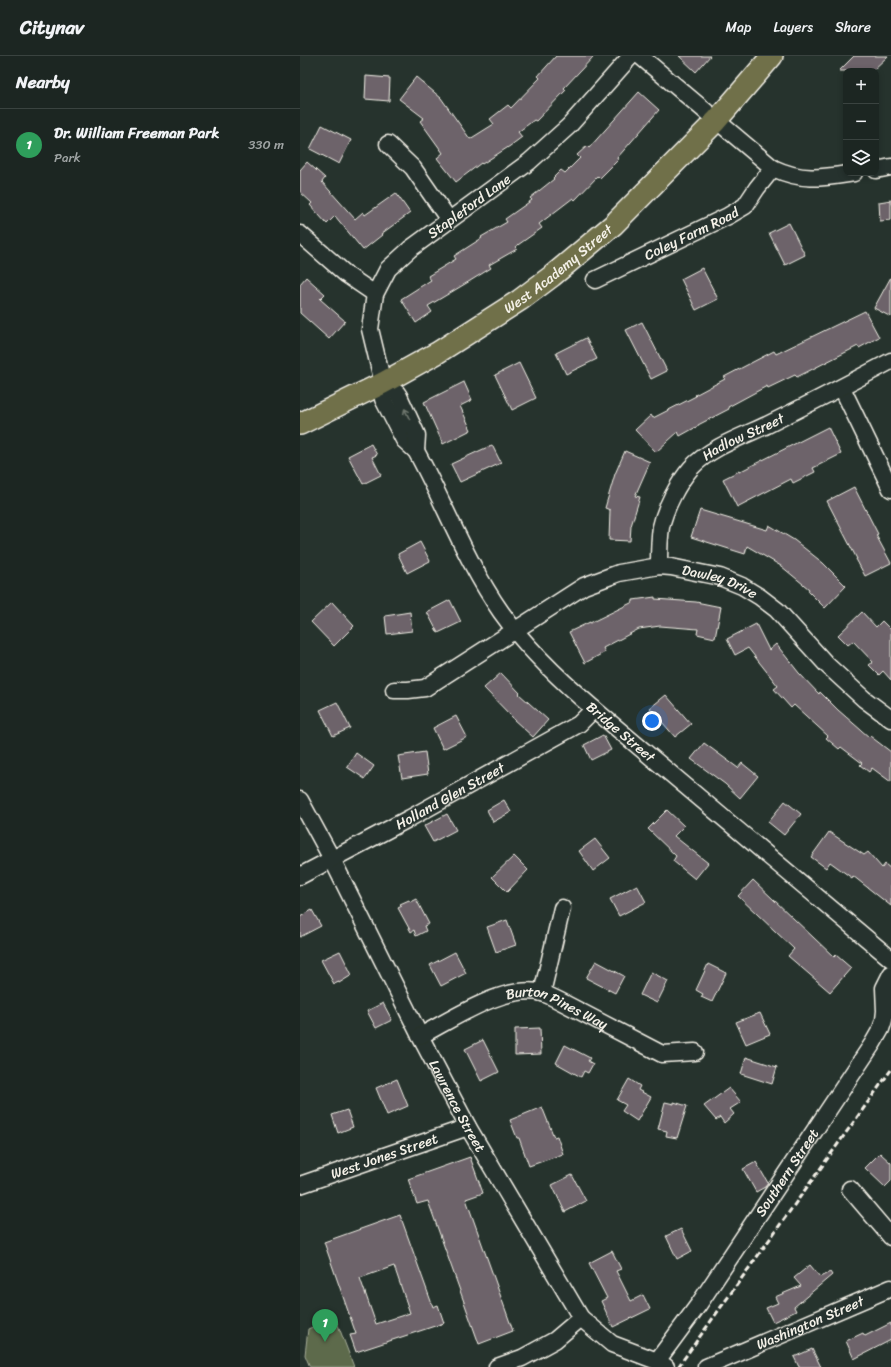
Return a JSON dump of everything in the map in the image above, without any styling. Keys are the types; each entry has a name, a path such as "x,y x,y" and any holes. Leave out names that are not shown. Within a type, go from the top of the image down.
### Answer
{"main road":[{"name":"West Academy Street","path":"300,424 383,383 444,349 520,300 552,276 614,225 716,121 772,56"}],"street":[{"name":"Stapleford Lane","path":"383,383 370,330 375,294 388,269 410,249 529,162 569,126 631,56"},
{"path":"640,56 773,168 787,175 800,177 824,178 843,175"},
{"path":"388,144 413,168 449,220"},
{"path":"879,169 891,167"},
{"name":"Coley Farm Road","path":"595,280 728,216 745,206 773,168"},
{"path":"300,234 347,275 375,294"},
{"name":"Hadlow Street","path":"659,566 662,526 681,481 692,468 707,455 720,448 842,388 891,361"},
{"name":"Bridge Street","path":"383,383 383,399 404,440 416,451 475,569 502,613 554,674 891,959"},
{"path":"842,388 891,489"},
{"name":"Dawley Drive","path":"394,690 425,688 584,586 620,573 659,566 696,571 720,577 742,586 760,597 777,610 827,665 864,699 891,719"},
{"name":"Holland Glen Street","path":"300,876 410,818 579,724 594,709"},
{"name":"Lawrence Street","path":"300,800 332,859 420,1036 468,1127 581,1318 612,1344 662,1364"},
{"path":"542,993 562,908"},
{"name":"Southern Street","path":"662,1364 699,1304 873,1043 884,1020 884,988 891,974"},
{"name":"Burton Pines Way","path":"420,1036 495,998 525,992 542,993 560,1000 662,1054 695,1052"},
{"name":"West Jones Street","path":"300,1185 468,1127"},
{"path":"850,1189 891,1238"},
{"name":"Washington Street","path":"706,1367 891,1288"},
{"path":"497,1367 522,1358 555,1340 581,1318"}],"green space":[{"path":"335,1317 354,1367 310,1367 305,1355 308,1329"}],"building":[{"path":"556,56 594,56 564,88 566,90 536,121 534,120 518,132 522,137 482,164 481,163 456,182 437,158 443,153 420,121 424,118 399,99 416,77 441,98 470,139 494,124 490,119 508,105 511,108 540,78 538,76"},
{"path":"679,56 710,56 696,72"},
{"path":"854,56 888,56 875,68 843,68 843,71 839,71"},
{"path":"366,76 390,78 389,101 365,99"},
{"path":"639,92 659,110 617,158 618,160 600,178 598,176 575,200 573,198 539,224 542,228 515,247 517,249 489,265 491,268 428,306 432,312 416,323 401,299 431,280 428,276 456,259 454,256 482,238 481,237 507,222 505,219 532,200 530,198 554,179 553,178 561,170 565,173 580,158 577,155 587,146 589,148"},
{"path":"322,125 351,140 339,164 310,149"},
{"path":"307,162 325,178 322,182 355,219 363,212 365,215 396,193 410,213 381,234 382,235 363,250 335,216 327,224 310,205 312,203 300,192 300,170"},
{"path":"891,200 891,220 880,221 879,202"},
{"path":"789,223 805,255 785,265 769,233"},
{"path":"702,268 718,299 696,310 681,279"},
{"path":"306,277 325,294 320,299 345,321 329,339 300,313 300,284"},
{"path":"891,277 891,317 874,308"},
{"path":"865,311 879,337 859,348 858,346 797,377 795,375 768,388 767,386 728,407 729,409 680,436 678,432 656,452 635,430 651,415 653,418 696,396 695,395 725,379 724,377 774,351 776,354"},
{"path":"642,322 667,371 651,379 626,330"},
{"path":"586,338 597,359 566,374 556,353"},
{"path":"519,363 536,398 512,410 495,375"},
{"path":"464,382 472,400 460,406 471,430 443,444 424,402"},
{"path":"828,427 841,454 813,468 815,472 793,483 791,479 737,507 723,479"},
{"path":"371,444 377,455 372,457 381,475 363,484 348,456"},
{"path":"492,445 501,463 460,482 451,464"},
{"path":"625,451 650,462 635,496 640,497 631,526 630,541 609,540 610,510 605,508 615,474"},
{"path":"854,487 878,534 876,535 891,563 865,576 827,501"},
{"path":"700,510 767,530 769,525 794,540 823,563 846,586 825,608 808,591 809,589 781,566 747,546 745,554 691,537"},
{"path":"420,542 430,561 407,573 398,554"},
{"path":"655,597 655,599 696,602 721,607 715,638 697,634 698,629 660,626 639,629 603,648 605,652 585,663 569,632 633,602 633,600"},
{"path":"450,600 461,622 438,633 427,612"},
{"path":"332,602 354,626 334,646 311,622"},
{"path":"410,612 412,631 387,634 385,616"},
{"path":"862,612 876,627 882,621 891,630 891,680 883,671 879,675 869,665 873,662 853,641 848,645 838,635"},
{"path":"756,624 769,650 776,644 799,673 819,694 820,692 869,737 870,736 891,752 891,782 872,768 869,772 860,765 862,763 841,747 839,749 826,738 828,736 794,705 791,708 774,689 778,686 748,648 735,655 727,639"},
{"path":"501,673 520,693 519,694 548,720 533,737 513,719 484,688"},
{"path":"666,695 691,724 675,737 650,708"},
{"path":"337,702 350,728 333,736 320,710"},
{"path":"456,716 467,737 443,749 433,728"},
{"path":"603,735 611,750 591,760 584,745"},
{"path":"704,743 738,768 742,763 758,776 740,798 725,784 691,759"},
{"path":"425,752 428,774 402,778 398,756"},
{"path":"356,753 374,766 365,779 347,767"},
{"path":"504,800 511,812 493,822 487,810"},
{"path":"785,801 801,814 784,835 768,822"},
{"path":"667,810 684,826 674,836 708,863 695,879 673,861 676,856 648,829"},
{"path":"447,814 456,830 433,842 424,826"},
{"path":"829,832 864,855 868,852 882,868 885,864 891,869 891,906 853,876 852,878 830,862 826,868 811,857"},
{"path":"595,839 610,858 593,871 579,851"},
{"path":"514,856 528,870 507,892 492,877"},
{"path":"753,880 834,957 836,955 851,968 830,992 788,956 794,949 738,896"},
{"path":"637,885 646,902 619,916 610,899"},
{"path":"416,899 429,924 424,926 426,931 416,936 414,930 411,932 398,908 402,906 400,904"},
{"path":"312,910 321,926 300,937 300,917"},
{"path":"507,920 516,945 496,952 487,927"},
{"path":"340,951 352,975 339,983 334,984 321,960"},
{"path":"455,952 466,973 441,986 430,965"},
{"path":"596,961 624,976 615,993 586,978"},
{"path":"708,964 726,973 712,1002 701,997 703,994 696,990"},
{"path":"651,972 668,981 657,1003 640,995"},
{"path":"383,1003 392,1020 376,1028 367,1011"},
{"path":"760,1013 770,1034 746,1044 736,1022"},
{"path":"540,1028 541,1054 515,1055 515,1029"},
{"path":"483,1040 499,1072 481,1081 465,1049"},
{"path":"565,1045 590,1058 588,1061 593,1064 588,1073 584,1071 581,1077 556,1063"},
{"path":"746,1057 777,1067 772,1084 741,1074"},
{"path":"397,1079 408,1106 387,1115 376,1088"},
{"path":"629,1079 640,1086 638,1090 651,1097 637,1121 622,1111 626,1105 617,1100"},
{"path":"729,1088 741,1102 730,1109 734,1114 724,1123 720,1117 716,1120 704,1106"},
{"path":"665,1102 674,1104 674,1102 687,1106 677,1138 666,1136 667,1131 658,1129"},
{"path":"542,1107 554,1137 557,1136 563,1154 529,1166 519,1138 517,1138 510,1120"},
{"path":"347,1110 353,1127 338,1133 332,1115"},
{"path":"880,1153 891,1163 891,1181 885,1187 865,1168"},
{"path":"470,1157 483,1193 466,1199 513,1331 479,1344 428,1201 417,1204 408,1179"},
{"path":"756,1162 768,1183 765,1187 756,1192 743,1169"},
{"path":"572,1175 586,1201 565,1212 552,1185"},
{"path":"400,1215 433,1307 438,1305 444,1323 356,1352 350,1335 356,1334 324,1242","holes":["394,1266 410,1313 376,1324 360,1278"]},
{"path":"681,1229 692,1251 677,1259 666,1236"},
{"path":"612,1251 621,1269 616,1271 631,1301 643,1295 650,1309 613,1327 601,1301 607,1298 589,1263"},
{"path":"810,1265 820,1277 830,1272 832,1275 794,1307 796,1311 773,1322 766,1308 778,1303 775,1297 801,1286 794,1278"},
{"path":"891,1323 891,1340 854,1359 846,1341 863,1333 865,1336"},
{"path":"812,1349 821,1367 799,1367 794,1357"}],"railway":[{"path":"678,1367 891,1070"}],"place":[{"name":"Dr. William Freeman Park","path":"325,1342"}]}
